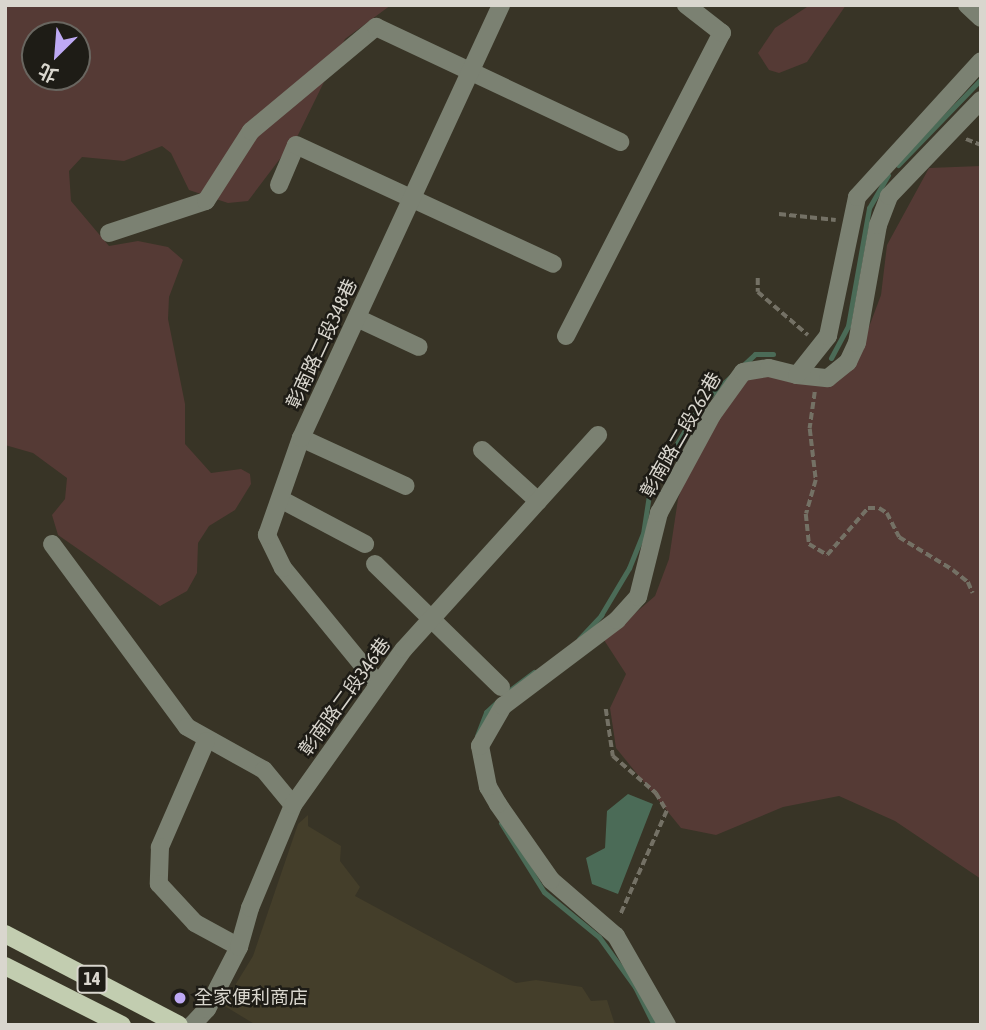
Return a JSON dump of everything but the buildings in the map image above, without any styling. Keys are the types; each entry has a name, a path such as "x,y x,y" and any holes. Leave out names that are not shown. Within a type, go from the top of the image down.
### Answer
{"main road":[{"name":"14","path":"5,934 179,1025"},
{"name":"14","path":"5,966 122,1025"}],"street":[{"name":"彰南路二段348巷","path":"378,684 284,568 267,535 282,500 302,438 502,5"},
{"path":"566,335 722,33 686,5"},
{"path":"967,5 981,18"},
{"path":"109,233 206,201 251,131 376,27 620,142"},
{"path":"797,375 834,324 849,221 868,180 981,61"},
{"path":"819,380 828,378 848,362 857,343 878,225 889,196 981,100"},
{"path":"279,185 296,145 553,264"},
{"path":"357,318 419,347"},
{"name":"彰南路二段262巷","path":"667,1025 615,936 551,880 488,788 480,746 503,706 609,627 638,597 659,513 680,470 736,380 753,368 819,380"},
{"name":"彰南路二段346巷","path":"192,1025 207,1009 239,947 250,908 293,805 378,684 432,619 598,435"},
{"path":"302,438 406,486"},
{"path":"482,450 538,502"},
{"path":"282,500 365,544"},
{"path":"52,544 187,727 206,741 264,770 293,805"},
{"path":"375,564 501,687"},
{"path":"206,741 160,847 159,884 195,923 239,947"}],"path":[{"path":"779,214 849,221"},
{"path":"758,278 758,292 820,346"},
{"path":"819,380 810,429 816,480 807,499 809,544 827,555 868,508 879,508 887,513 899,537 953,570 968,582 973,593"},
{"path":"606,709 613,756 656,793 667,811 621,910 615,936"}],"shaded area":[{"path":"5,5 391,5 345,39 298,135 248,201 228,203 189,190 171,153 162,146 124,161 82,157 69,171 71,201 109,246 138,241 168,247 183,260 169,297 168,319 185,404 185,444 211,473 241,469 250,474 251,484 235,510 209,526 198,543 197,573 187,591 160,606 58,535 52,515 65,499 67,478 33,453 5,445"},
{"path":"810,5 846,5 807,62 779,73 769,70 758,53 775,28"},
{"path":"981,166 981,879 895,821 839,796 783,807 716,835 681,828 616,748 610,708 626,674 604,640 655,596 669,559 678,499 692,459 752,370 816,377 863,343 881,295 887,245 929,168"},
{"path":"628,794 653,804 618,894 592,884 586,858 605,848 607,811"},
{"path":"308,815 308,826 341,846 340,861 360,887 355,896 516,983 536,980 582,987 591,1001 607,1000 615,1025 256,1025 223,1005 253,956 298,824"}],"waterway":[{"path":"898,165 981,79"},
{"path":"831,358 848,326 869,208 888,175"},
{"path":"579,639 601,615 629,568 643,534 650,488 700,405 755,354 773,354"},
{"path":"506,693 534,672"},
{"path":"477,736 486,712 499,700"},
{"path":"501,823 544,892 599,937 635,987 654,1025"}],"place":[{"name":"全家便利商店","path":"180,998"}]}
